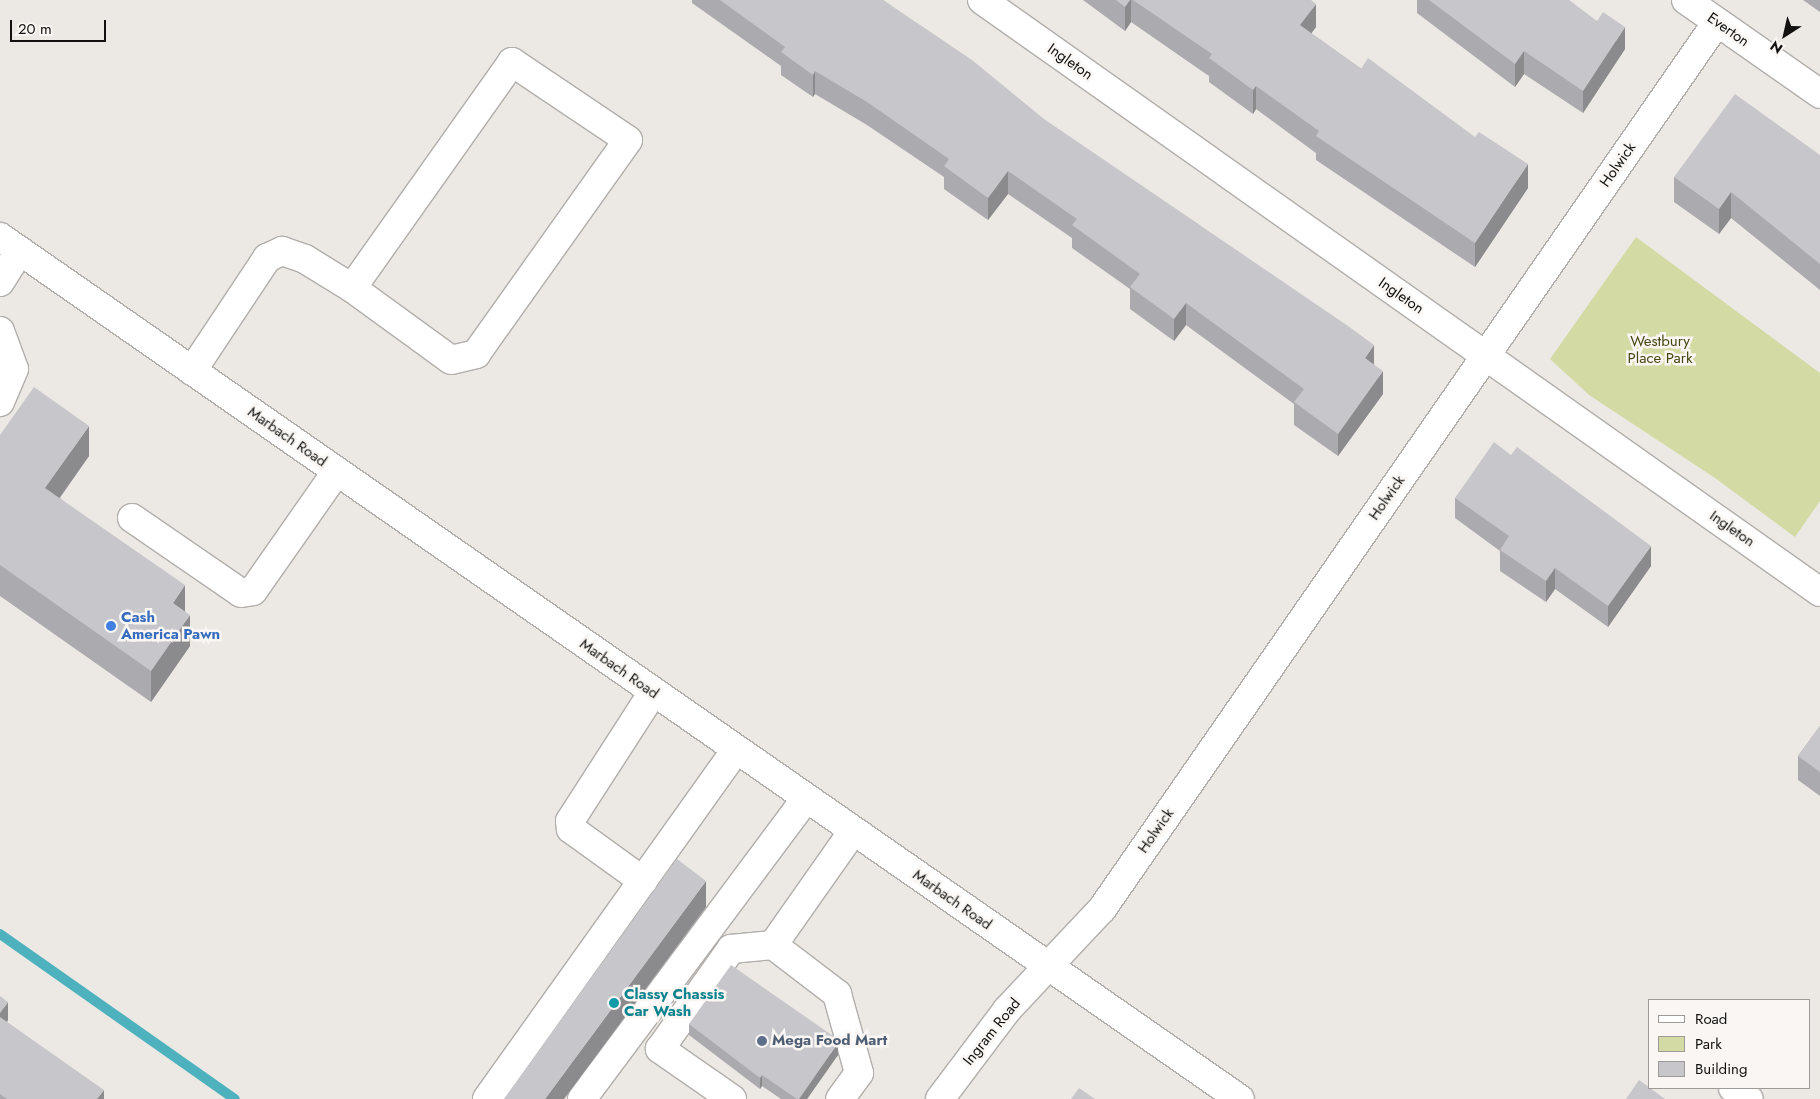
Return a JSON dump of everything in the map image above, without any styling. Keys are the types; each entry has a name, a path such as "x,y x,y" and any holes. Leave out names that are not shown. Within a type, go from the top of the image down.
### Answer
{"street":[{"name":"Ingleton","path":"982,0 1820,592"},
{"name":"Everton","path":"1686,0 1820,94"},
{"name":"Holwick","path":"1048,967 1102,909 1717,22"},
{"path":"192,371 267,258 282,251 305,258 352,288 451,360 476,354 628,140 512,62 352,288"},
{"path":"0,282 10,244"},
{"name":"Marbach Road","path":"10,244 1240,1099"},
{"path":"0,331 14,369 0,402"},
{"path":"132,518 241,593 253,591 336,471"},
{"path":"643,881 571,829 570,821 653,692"},
{"path":"487,1099 736,750"},
{"path":"582,1099 806,799"},
{"path":"773,945 853,831"},
{"path":"708,932 731,949 773,945 837,994 860,1073 840,1099"},
{"path":"731,949 660,1049 732,1099"},
{"name":"Ingram Road","path":"940,1099 1007,1010 1048,967"},
{"path":"1734,1089 1749,1099"}],"green space":[{"name":"Westbury Place Park","path":"1636,237 1820,373 1820,501 1795,537 1715,478 1589,395 1550,359"}],"building":[{"path":"720,0 883,0 972,60 1044,119 1374,345 1365,358 1383,371 1338,434 1294,402 1304,389 1186,303 1174,319 1130,287 1140,274 1072,225 1077,219 1008,171 988,198 944,166 949,159 867,102 815,71 813,75 781,52 785,47"},
{"path":"1116,0 1130,0 1125,7"},
{"path":"1133,0 1311,0 1316,4 1300,25 1361,69 1368,58 1475,137 1479,132 1528,164 1475,243 1316,136 1319,131 1256,86 1253,90 1209,58 1212,54"},
{"path":"1429,0 1569,0 1597,21 1603,12 1625,27 1583,91 1524,51 1515,64"},
{"path":"1735,94 1820,155 1820,264 1731,192 1719,209 1674,177"},
{"path":"34,387 89,426 45,488 185,585 173,603 190,615 151,671 0,565 0,435"},
{"path":"1494,442 1511,455 1517,447 1651,546 1608,606 1555,568 1546,581 1500,550 1509,536 1455,498"},
{"path":"1820,726 1820,772 1798,756"},
{"path":"677,859 706,881 545,1099 504,1099"},
{"name":"Mega Food Mart","path":"731,965 836,1038 838,1043 799,1099 762,1075 760,1078 689,1024"},
{"path":"0,996 8,1002 0,1013"},
{"path":"0,1017 104,1090 97,1099 7,1099 0,1094"},
{"path":"1639,1080 1648,1086 1648,1089 1651,1089 1665,1099 1626,1099"},
{"path":"1079,1088 1095,1099 1071,1099"}],"waterway":[{"path":"0,934 235,1099"}],"place":[{"name":"Cash America Pawn","path":"111,626"},
{"name":"Classy Chassis Car Wash","path":"614,1003"},
{"name":"Mega Food Mart","path":"762,1041"}]}
